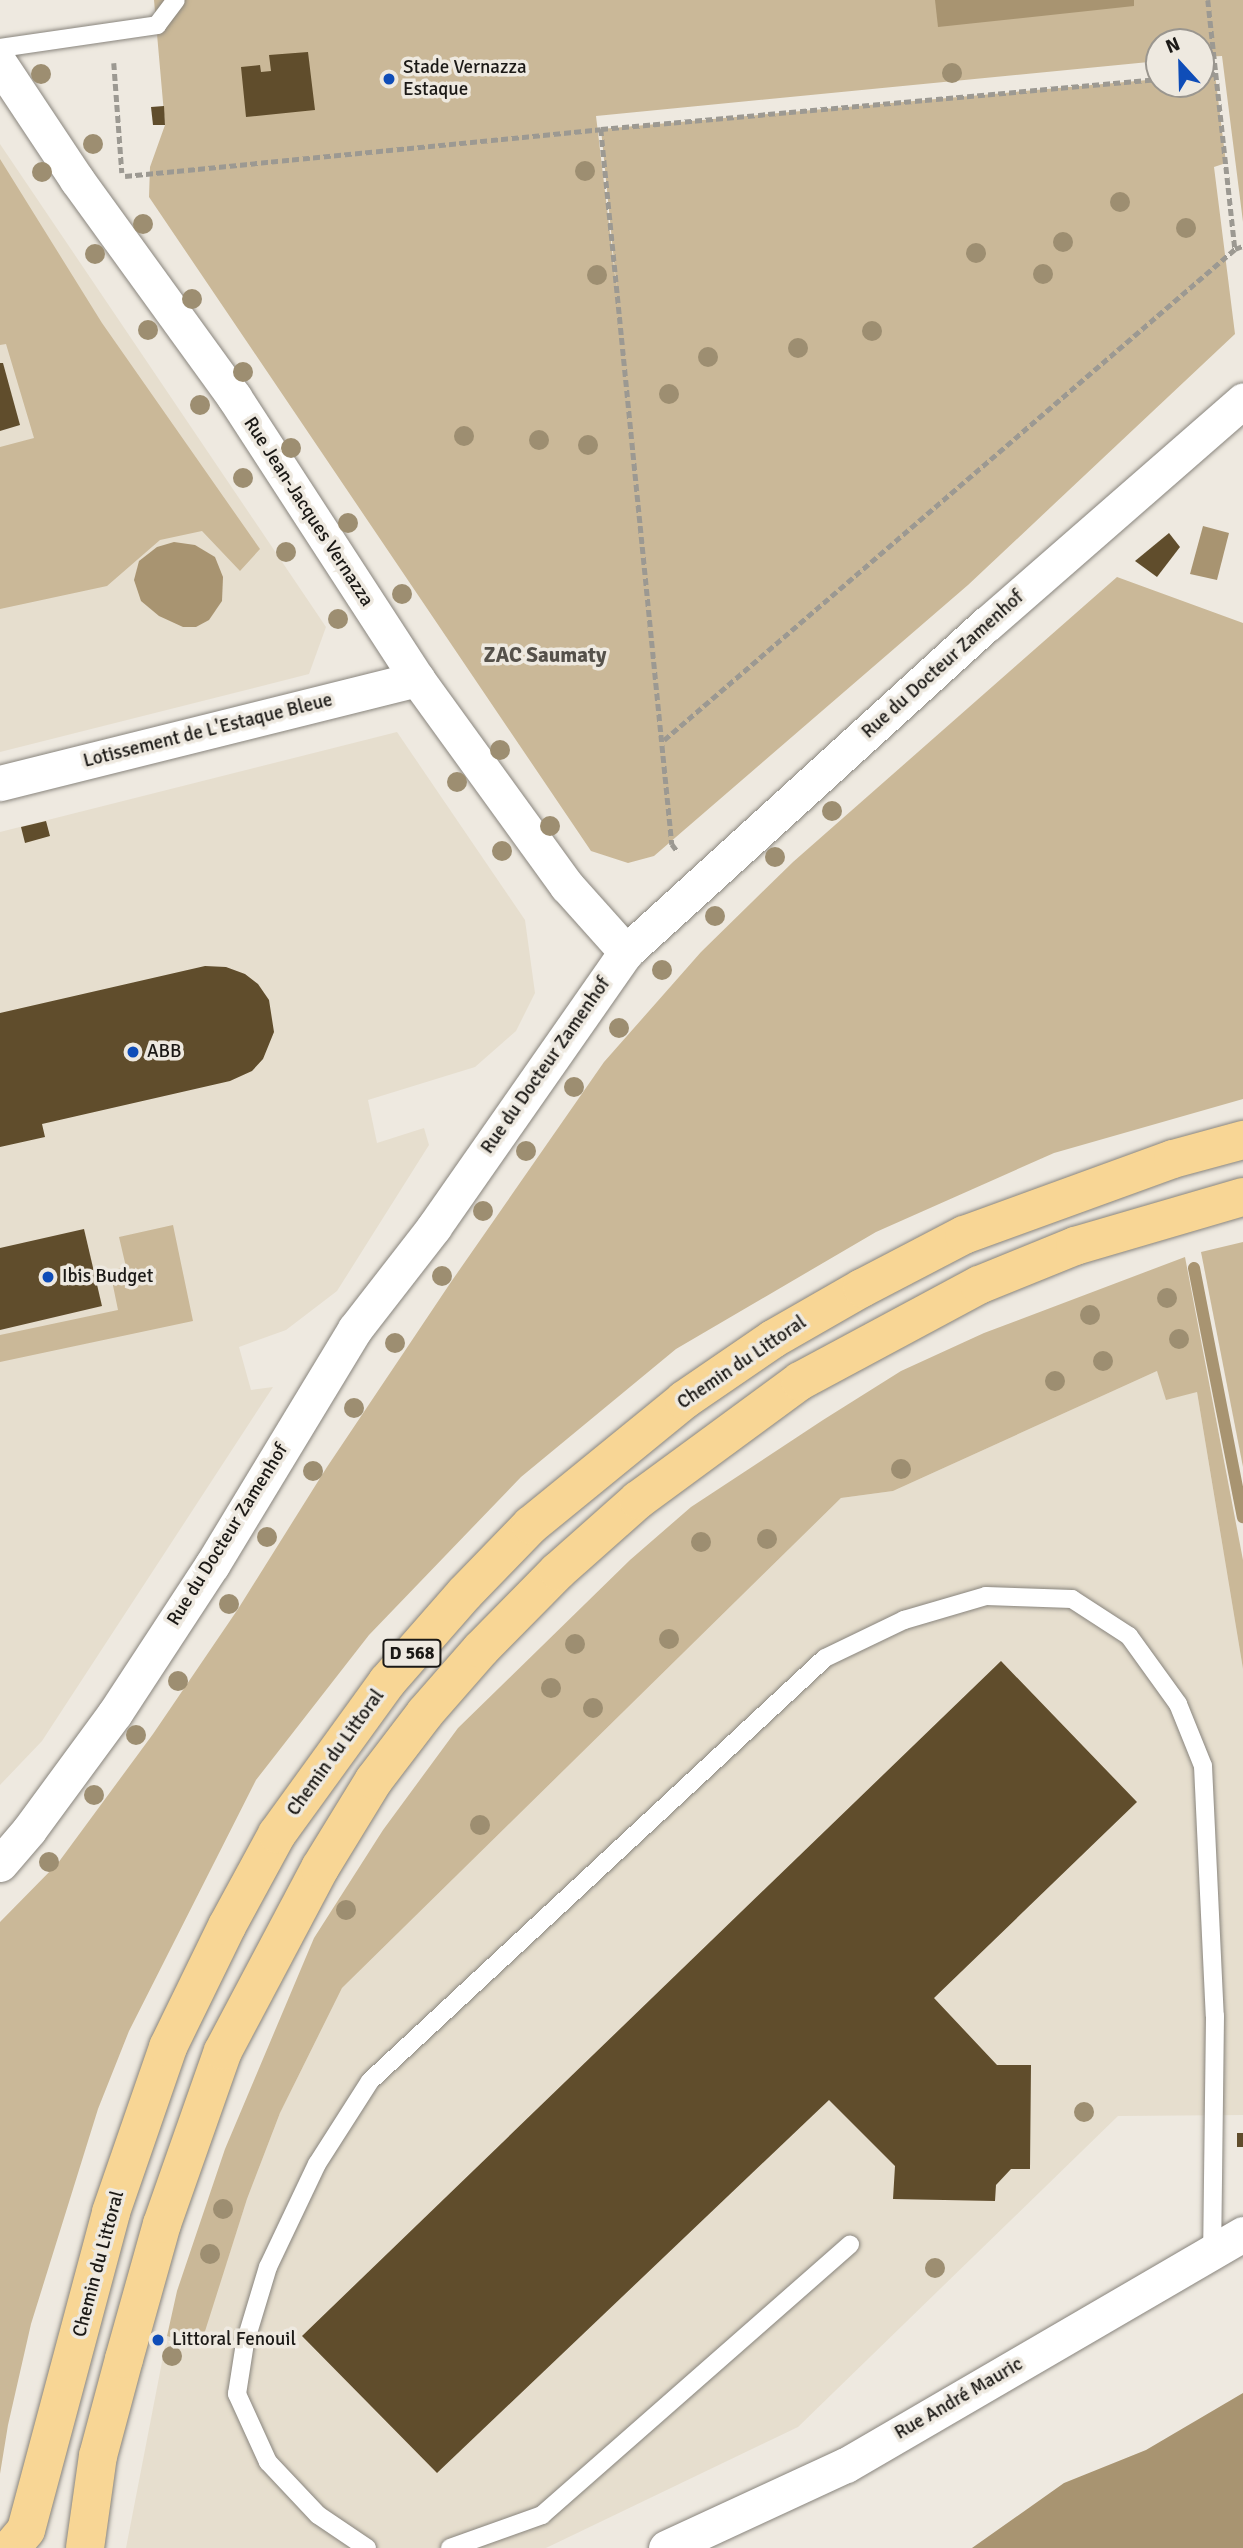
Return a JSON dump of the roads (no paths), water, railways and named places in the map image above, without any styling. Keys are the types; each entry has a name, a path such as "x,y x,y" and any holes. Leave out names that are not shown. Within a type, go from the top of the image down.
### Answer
{"main road":[{"name":"Chemin du Littoral","path":"11,2548 26,2530 111,2212 168,2047 227,1926 277,1835 387,1682 465,1593 531,1525 684,1400 773,1339 862,1288 964,1235 1173,1159 1243,1140"},
{"name":"D 568","path":"85,2548 98,2456 124,2359 162,2224 223,2051 320,1868 374,1780 425,1713 481,1649 598,1535 648,1492 800,1381 979,1285 1074,1246 1243,1197"}],"street":[{"name":"Rue Jean-Jacques Vernazza","path":"0,64 77,180 234,397 417,679 567,886 626,952"},
{"name":"Rue du Docteur Zamenhof","path":"0,1864 29,1830 115,1713 212,1565 355,1329 434,1227 626,952 987,624 1243,401"},
{"name":"Lotissement de L'Estaque Bleue","path":"0,783 417,679"},
{"name":"Rue André Mauric","path":"666,2548 846,2465 1243,2234"}],"lane":[{"path":"0,48 157,25 176,0"},
{"path":"367,2548 318,2515 268,2462 237,2394 245,2343 268,2267 317,2164 370,2081 804,1677 825,1658 904,1620 986,1596 1072,1599 1129,1636 1178,1704 1203,1766 1215,2016 1212,2253"},
{"path":"450,2548 542,2515 850,2244"}],"waterway":[{"path":"1194,1268 1243,1517"}],"place":[{"name":"Stade Vernazza Estaque","path":"389,79"},
{"name":"ABB","path":"133,1052"},
{"name":"Ibis Budget","path":"48,1277"},
{"name":"Littoral Fenouil","path":"158,2340"}],"district":[{"name":"ZAC Saumaty","path":"545,655"}]}
